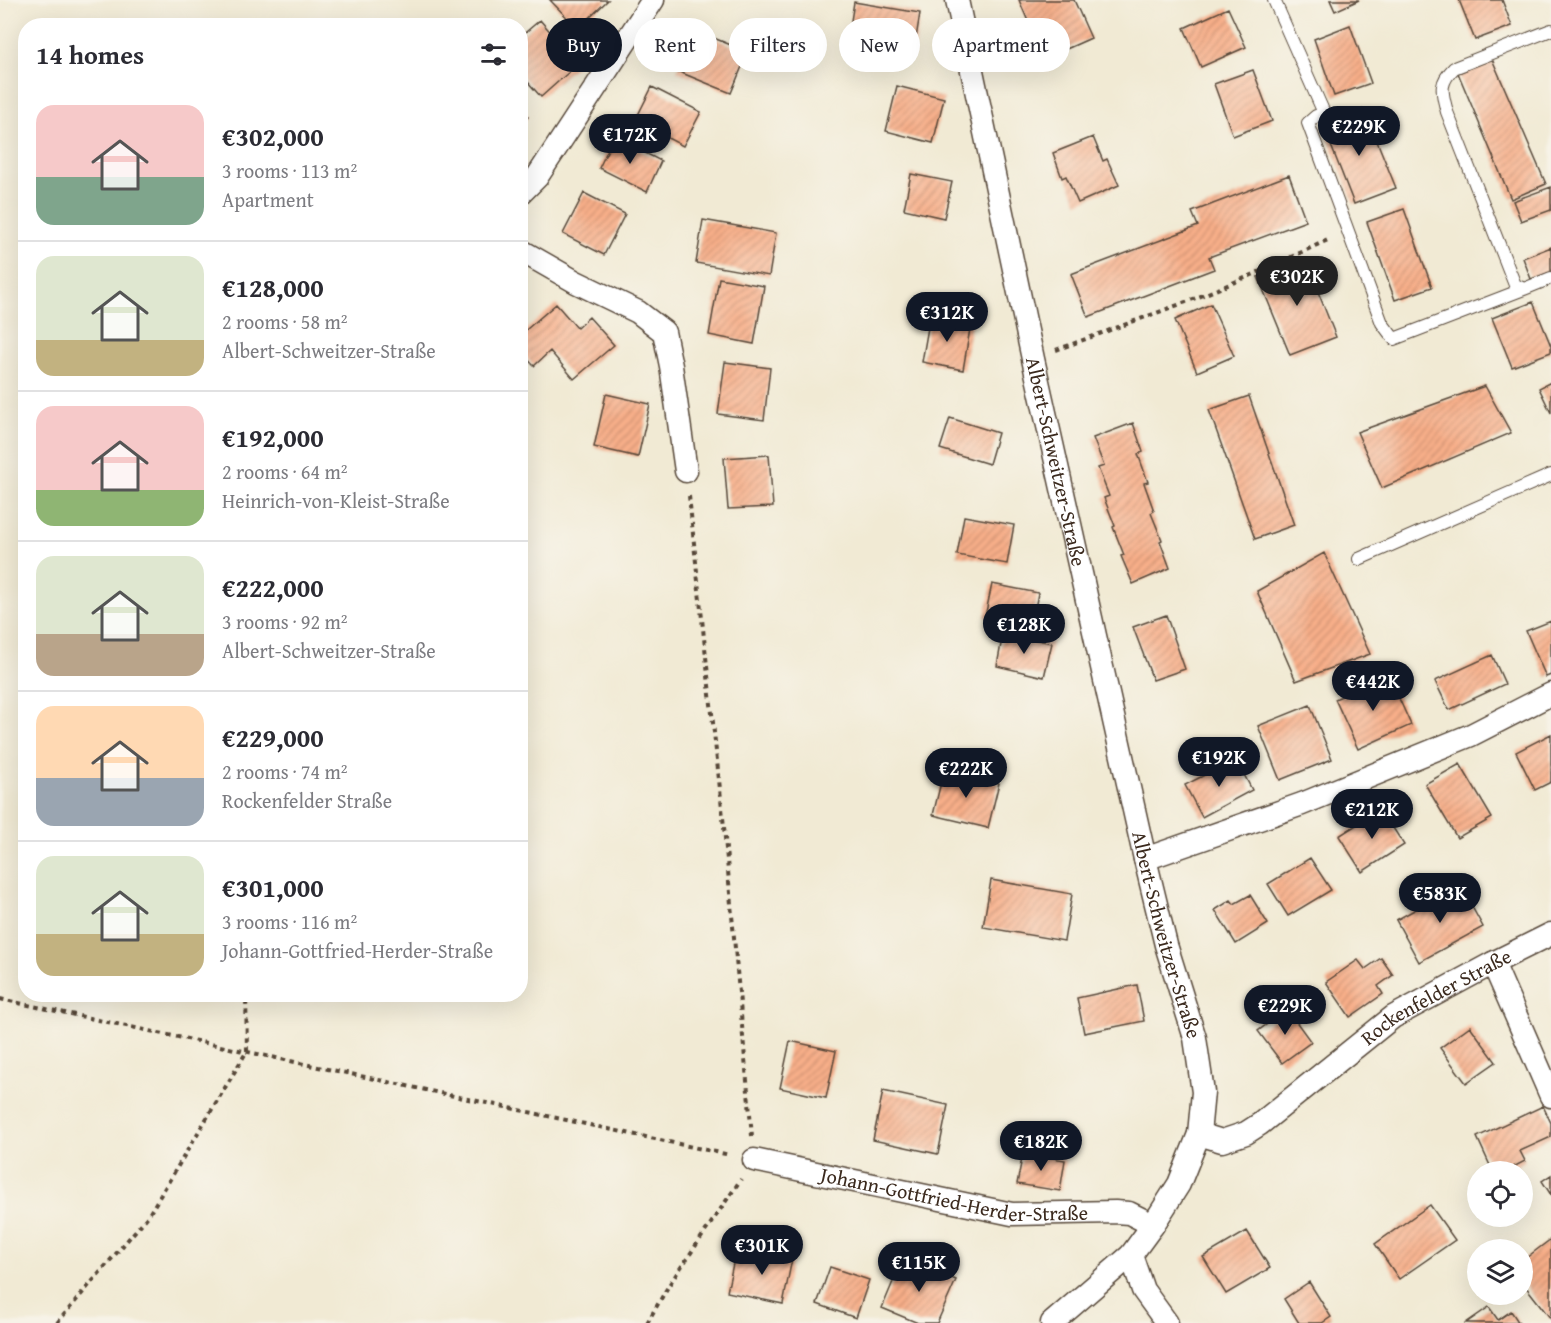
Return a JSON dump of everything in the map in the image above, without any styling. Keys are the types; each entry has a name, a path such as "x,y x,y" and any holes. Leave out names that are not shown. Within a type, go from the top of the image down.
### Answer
{"street":[{"path":"528,186 537,177 653,0"},
{"name":"Albert-Schweitzer-Straße","path":"957,0 1033,359 1145,859 1166,945 1195,1038 1203,1092 1199,1134"},
{"path":"528,256 638,312 664,332 686,471"},
{"path":"1145,859 1302,804 1471,735 1551,694"},
{"name":"Rockenfelder Straße","path":"1199,1134 1222,1141 1246,1133 1393,1017 1551,933"},
{"path":"1493,963 1551,1096"},
{"path":"1052,1323 1131,1255 1179,1184 1199,1134"},
{"name":"Johann-Gottfried-Herder-Straße","path":"754,1160 1012,1214 1129,1213 1153,1225"},
{"path":"1131,1255 1143,1290 1167,1323"}],"lane":[{"path":"1274,0 1324,113 1308,123 1382,323 1394,339 1551,278"},
{"path":"1524,289 1515,285 1447,112 1442,90 1444,78 1454,68 1551,30"},
{"path":"1359,559 1551,475"}],"path":[{"path":"1033,359 1186,302 1252,275 1347,231"},
{"path":"647,1323 669,1285 754,1160 724,827 686,471"},
{"path":"0,999 754,1160"},
{"path":"57,1323 148,1216 247,1051 246,1002"}],"building":[{"path":"550,0 608,0 589,18 567,18"},
{"path":"1019,0 1074,0 1091,38 1070,47 1070,18 1027,18"},
{"path":"1330,0 1359,0 1335,11"},
{"path":"1459,0 1502,0 1512,26 1475,40"},
{"path":"854,2 920,13 919,18 851,18"},
{"path":"1228,8 1246,47 1201,67 1184,28"},
{"path":"540,20 546,27 546,72 569,72 541,97 528,82 528,30"},
{"path":"1350,25 1371,83 1334,96 1314,39"},
{"path":"717,39 729,44 729,72 740,72 731,93 679,72 717,72"},
{"path":"1492,59 1546,184 1511,199 1458,73"},
{"path":"1253,70 1272,121 1233,136 1214,84"},
{"path":"897,86 944,98 933,143 886,131"},
{"path":"652,87 701,112 683,146 635,121"},
{"path":"1364,109 1396,188 1354,204 1323,125"},
{"path":"614,137 661,161 647,192 599,168"},
{"path":"1093,137 1103,161 1107,159 1119,185 1078,203 1066,176 1062,178 1053,153"},
{"path":"911,174 952,182 944,218 904,209"},
{"path":"1289,175 1306,221 1209,257 1214,269 1088,317 1071,274 1198,226 1192,212"},
{"path":"1551,187 1551,210 1521,221 1513,201"},
{"path":"584,193 625,214 604,255 563,234"},
{"path":"1404,209 1432,287 1395,300 1367,222"},
{"path":"703,220 776,233 769,276 696,263"},
{"path":"1551,247 1551,272 1531,279 1523,258"},
{"path":"1305,259 1336,337 1290,355 1258,277"},
{"path":"719,278 764,286 754,344 709,335"},
{"path":"1533,302 1551,346 1551,352 1512,367 1492,318"},
{"path":"556,304 577,328 589,317 614,345 574,379 550,351 534,366 528,360 528,328"},
{"path":"1211,304 1234,356 1197,372 1175,320"},
{"path":"930,316 971,323 963,370 922,362"},
{"path":"725,362 770,368 764,420 718,414"},
{"path":"1551,382 1551,413 1539,388"},
{"path":"1485,386 1511,433 1382,488 1357,432"},
{"path":"606,394 650,404 638,457 594,447"},
{"path":"1249,396 1294,525 1255,539 1209,410"},
{"path":"950,418 998,433 989,464 940,449"},
{"path":"1133,423 1143,452 1138,454 1148,482 1144,483 1154,511 1151,513 1170,568 1133,584 1121,556 1124,555 1104,498 1109,496 1098,468 1104,466 1093,438"},
{"path":"769,455 773,507 728,509 724,458"},
{"path":"964,516 1014,525 1007,564 957,555"},
{"path":"1324,553 1370,654 1296,681 1257,591"},
{"path":"992,584 1038,593 1032,625 985,617"},
{"path":"1166,615 1185,669 1153,680 1133,627"},
{"path":"1551,621 1551,675 1546,677 1526,631"},
{"path":"1003,633 1052,643 1044,677 997,666"},
{"path":"1492,655 1505,684 1449,710 1435,681"},
{"path":"1388,674 1411,725 1358,749 1335,699"},
{"path":"1310,705 1332,759 1280,780 1258,726"},
{"path":"1551,734 1551,782 1535,790 1516,752"},
{"path":"1236,759 1252,790 1202,817 1185,785"},
{"path":"1460,764 1492,818 1457,838 1425,784"},
{"path":"944,770 999,783 988,828 933,815"},
{"path":"1381,809 1404,845 1362,872 1339,836"},
{"path":"1310,858 1331,890 1288,916 1268,884"},
{"path":"991,880 1072,894 1064,941 983,927"},
{"path":"1460,885 1483,927 1419,962 1396,920"},
{"path":"1250,895 1268,924 1236,944 1215,910 1231,900 1234,904"},
{"path":"1381,958 1393,975 1378,986 1383,994 1350,1017 1326,982 1358,960 1365,969"},
{"path":"1137,985 1144,1021 1084,1033 1077,998"},
{"path":"1287,1009 1311,1042 1282,1063 1258,1031"},
{"path":"1470,1026 1496,1062 1466,1083 1440,1048"},
{"path":"790,1041 836,1051 826,1098 780,1088"},
{"path":"883,1091 948,1105 938,1154 873,1140"},
{"path":"1543,1106 1551,1123 1551,1137 1520,1151 1525,1161 1488,1161 1477,1137"},
{"path":"1023,1153 1065,1160 1060,1191 1017,1184"},
{"path":"1551,1175 1551,1195 1542,1181"},
{"path":"1430,1205 1455,1240 1399,1279 1375,1244"},
{"path":"1247,1231 1270,1268 1226,1294 1203,1257"},
{"path":"1551,1239 1551,1319 1533,1296 1533,1253"},
{"path":"758,1247 793,1254 783,1304 727,1292 734,1259 754,1263"},
{"path":"903,1258 956,1280 937,1323 918,1323 882,1308"},
{"path":"830,1267 869,1280 856,1318 817,1304"},
{"path":"1309,1282 1331,1317 1322,1323 1299,1323 1284,1299"},
{"path":"1489,1307 1498,1320 1511,1311 1519,1323 1466,1323"}]}
